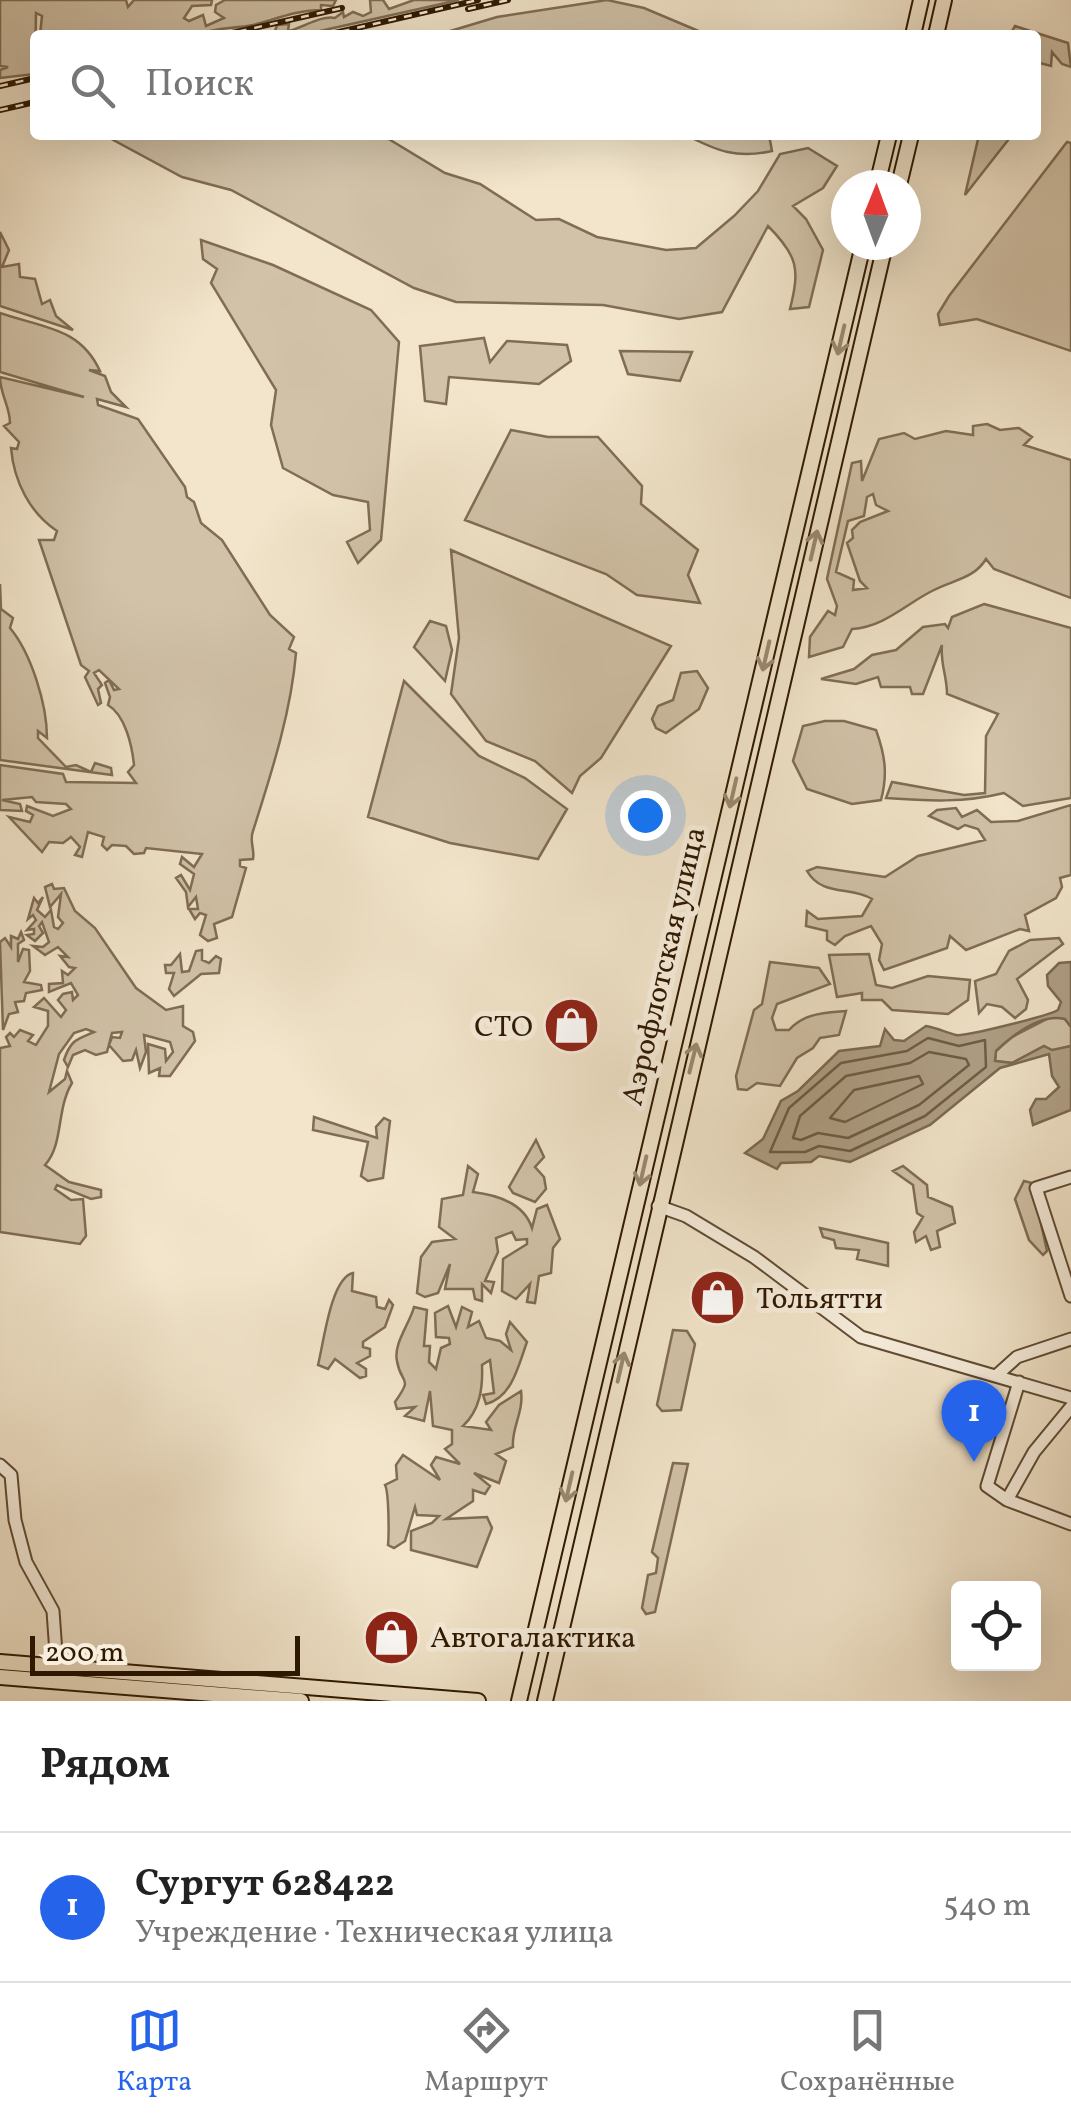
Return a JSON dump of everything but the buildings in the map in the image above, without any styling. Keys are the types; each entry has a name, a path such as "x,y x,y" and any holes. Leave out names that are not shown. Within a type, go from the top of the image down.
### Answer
{"main road":[{"path":"913,30 921,0"},
{"path":"937,30 944,0"},
{"path":"881,170 888,140"},
{"path":"903,170 910,140"},
{"name":"Аэрофлотская улица","path":"520,1701 859,260"},
{"name":"Аэрофлотская улица","path":"545,1701 881,260"},
{"path":"0,1662 478,1701"},
{"path":"0,1677 301,1701"}],"street":[{"path":"1071,1177 1036,1188 1071,1296"},
{"path":"658,1206 686,1216 754,1257 861,1338 1071,1398"},
{"path":"997,1375 1017,1357 1071,1339"},
{"path":"1019,1382 987,1486 1007,1500 1071,1524"},
{"path":"1007,1500 1034,1452 1071,1406"},
{"path":"0,1465 11,1475 15,1520 26,1562 54,1611 56,1667"}],"shaded area":[{"path":"0,0 126,0 128,7 134,0 212,0 211,5 192,6 184,18 189,21 203,15 206,26 224,18 215,12 216,5 225,0 336,0 333,6 321,5 321,10 214,30 41,30 42,16 36,13 36,30 30,30 30,75 0,78 0,70 8,67 0,66"},
{"path":"370,0 383,0 389,9 414,0 459,0 324,30 291,30 335,18 343,12 344,17 353,12 363,16 371,12"},
{"path":"607,0 644,8 696,30 454,30 497,17"},
{"path":"289,24 288,30 275,30 277,25"},
{"path":"1041,34 1068,43 1071,67 1062,64 1052,52 1051,66 1041,63"},
{"path":"113,140 390,140 445,173 480,184 536,220 559,219 597,237 666,250 696,248 734,216 758,191 780,154 808,148 837,166 823,188 793,206 806,219 823,250 809,307 790,309 794,264 786,246 768,226 722,312 679,319 603,305 456,302 414,288 231,190 182,177"},
{"path":"697,140 770,140 772,151 748,154"},
{"path":"978,140 1008,140 965,195"},
{"path":"1067,142 1071,143 1071,351 977,319 940,325 938,314 949,296"},
{"path":"0,232 9,250 2,267 19,264 20,277 35,279 42,304 50,300 56,316 73,330 0,306"},
{"path":"201,240 273,265 371,310 399,342 381,540 358,563 347,542 370,530 368,502 333,495 283,468 271,425 276,390 211,283 217,269 203,259"},
{"path":"0,313 59,331 92,356 100,371 89,370 105,376 111,392 126,407 97,399 98,405 138,419 185,487 201,523 222,540 270,615 294,637 289,649 296,653 290,699 252,835 253,859 240,860 240,866 246,868 232,917 214,924 217,938 208,941 200,935 206,915 200,913 195,919 189,909 198,909 196,897 188,907 186,892 176,878 181,875 190,890 194,874 180,864 182,857 194,867 202,854 146,848 144,853 134,854 126,846 112,845 107,850 102,845 104,837 88,832 82,857 75,855 80,847 71,837 63,843 49,842 42,852 9,817 30,822 33,815 26,811 27,806 53,816 71,809 66,804 36,802 32,797 2,800 20,804 22,811 0,810 0,765 63,774 66,782 136,783 128,772 134,765 129,740 119,716 108,705 110,697 105,683 109,680 114,690 119,689 99,670 94,673 102,685 98,689 98,705 39,540 54,540 57,531 31,506 16,473 11,448 17,449 19,442 4,426 10,423 10,417 0,377 84,397 0,372"},
{"path":"484,338 490,362 507,341 567,345 571,361 539,384 449,377 446,404 425,401 420,346"},
{"path":"620,351 692,352 680,381 628,374"},
{"path":"973,426 1019,428 1032,437 1024,445 1071,460 1071,598 994,569 986,559 969,575 932,591 885,620 852,629 843,647 809,657 810,637 828,611 835,615 837,606 827,579 852,463 861,461 862,481 879,439 904,433 915,439 946,431 973,435","holes":["873,494 876,505 888,511 860,522 847,543 860,581 867,588 853,590 854,580 836,572 848,521 864,516 867,497"]},
{"path":"511,430 548,437 598,437 642,486 641,504 698,550 688,575 700,603 637,595 606,574 465,520"},
{"path":"451,550 671,646 601,758 580,776 572,793 535,761 486,741 451,694 459,638"},
{"path":"0,584 1,609 13,618 10,628 25,651 41,695 47,738 38,731 38,738 66,767 76,765 91,772 95,763 111,768 112,775 0,760"},
{"path":"984,604 1071,628 1071,798 1023,806 1004,793 960,800 886,798 892,782 964,795 985,793 986,736 998,714 947,694 942,645 923,694 912,694 910,687 881,687 878,677 856,684 821,679 854,669 872,655 896,650 923,627 945,624 948,628 952,617"},
{"path":"430,621 446,626 452,650 445,681 414,647"},
{"path":"697,671 708,688 699,709 666,733 656,728 652,719 658,706 673,700 681,673"},
{"path":"404,681 479,756 525,778 567,809 538,859 450,843 368,817"},
{"path":"844,721 876,730 884,765 881,800 852,804 807,789 793,761 803,726"},
{"path":"1071,805 1071,875 1060,878 1062,887 1056,898 1025,915 1029,931 1020,929 966,950 950,936 947,948 884,970 879,960 882,944 871,926 845,936 835,945 827,940 827,931 806,926 807,911 818,919 862,916 872,899 821,885 807,871 817,867 885,877 918,856 985,840 978,829 965,825 958,829 929,816 937,810 956,808 962,817 977,810 991,822 1018,821"},
{"path":"52,884 54,889 64,888 75,911 95,928 136,988 166,1010 183,1006 183,1026 193,1032 195,1041 170,1076 159,1076 160,1068 149,1073 148,1044 165,1049 166,1061 173,1052 170,1042 144,1035 146,1052 140,1068 136,1050 132,1060 123,1061 109,1045 112,1037 120,1038 122,1032 112,1033 107,1052 96,1055 85,1050 73,1055 68,1067 64,1060 72,1044 94,1032 86,1029 74,1033 59,1054 49,1092 65,1079 67,1071 72,1083 55,1147 45,1165 69,1182 101,1190 101,1197 91,1199 57,1185 55,1189 71,1200 83,1199 86,1236 80,1244 0,1232 0,1048 10,1046 6,1037 10,1033 14,1037 20,1030 33,1035 28,1041 36,1045 48,1026 48,1011 34,1007 44,998 61,1017 66,1010 58,1000 63,994 72,992 73,1000 78,995 71,983 49,992 49,984 63,983 62,971 68,975 75,968 60,956 68,957 58,947 45,955 33,946 43,947 49,942 42,922 39,926 43,933 35,941 27,935 34,934 34,929 27,930 36,920 33,915 28,919 34,898 38,903 43,897 37,910 45,917 51,910 54,927 58,929 63,923 58,917 61,894 50,907 45,887"},
{"path":"21,932 24,940 18,944 18,962 23,949 29,950 30,971 24,982 41,985 42,990 26,993 24,1001 15,1002 18,1012 9,1014 3,1030 0,942 5,938 11,947 11,936 18,939"},
{"path":"1059,938 1063,944 1017,979 1028,1000 1026,1009 1015,1018 1002,1007 987,1004 979,1013 975,981 996,974 1009,951 1030,940"},
{"path":"202,950 202,960 209,963 216,956 221,959 219,973 201,974 174,996 169,989 174,973 166,973 165,965 171,965 180,954 182,972 189,971 196,951"},
{"path":"869,954 876,985 892,988 928,976 970,980 968,1000 948,1014 892,1010 882,1000 862,1000 862,993 837,997 829,955"},
{"path":"770,962 819,968 830,984 777,1004 772,1018 776,1030 789,1030 815,1015 846,1011 839,1035 820,1038 797,1058 780,1086 757,1083 747,1090 738,1089 736,1076 754,1010 762,1004"},
{"path":"1053,1016 1065,1019 1071,1027 1071,1046 1052,1051 1044,1047 1012,1063 995,1061 996,1051 1010,1038"},
{"path":"314,1117 377,1138 376,1127 384,1118 390,1121 383,1178 368,1181 361,1176 368,1142 313,1130"},
{"path":"536,1140 544,1157 535,1167 544,1177 546,1189 535,1202 513,1193 509,1187"},
{"path":"468,1166 478,1174 473,1192 492,1195 516,1206 532,1228 537,1209 547,1205 560,1239 553,1248 551,1273 539,1276 535,1303 527,1302 530,1284 516,1299 502,1291 503,1259 527,1244 527,1239 516,1240 512,1232 496,1238 498,1252 485,1281 494,1282 491,1293 482,1284 482,1301 475,1299 473,1289 445,1289 450,1264 438,1293 425,1297 417,1293 421,1257 432,1242 455,1239 439,1227 442,1199 463,1195"},
{"path":"903,1166 927,1185 928,1197 952,1207 955,1223 937,1231 940,1247 931,1250 926,1236 916,1242 914,1232 923,1217 917,1213 913,1185 893,1171"},
{"path":"1024,1181 1032,1183 1047,1251 1043,1255 1029,1240 1015,1199"},
{"path":"820,1228 888,1243 888,1266 857,1259 859,1250 836,1248 834,1240 823,1237"},
{"path":"353,1273 352,1291 376,1297 377,1307 385,1309 389,1300 393,1305 385,1327 363,1342 363,1347 370,1349 370,1356 357,1363 366,1369 366,1376 360,1378 335,1359 328,1369 318,1365 334,1298 345,1277"},
{"path":"448,1306 456,1327 462,1307 472,1312 468,1327 479,1321 486,1338 500,1341 511,1350 506,1334 510,1322 527,1342 509,1387 486,1404 483,1395 494,1393 490,1360 482,1365 479,1398 463,1426 491,1430 486,1422 499,1405 521,1391 513,1447 496,1454 506,1461 499,1483 474,1473 490,1486 485,1494 473,1490 473,1501 446,1519 487,1517 492,1528 477,1567 411,1550 411,1531 439,1516 417,1515 415,1507 405,1541 394,1548 388,1545 385,1485 397,1479 396,1465 403,1455 440,1480 431,1465 436,1457 460,1464 445,1449 452,1444 452,1430 433,1426 430,1391 424,1421 405,1416 415,1407 397,1409 395,1402 405,1384 397,1348 414,1307 427,1310 424,1346 430,1346 429,1362 436,1369 441,1348 450,1344 449,1338 436,1337 435,1313"},
{"path":"673,1330 687,1331 695,1344 681,1410 662,1411 657,1405"},
{"path":"673,1463 688,1464 655,1612 646,1614 642,1608 648,1575 656,1573 658,1558 652,1552"}],"water":[{"path":"1071,962 1071,1027 1065,1019 1037,1022 996,1051 995,1061 1012,1063 1044,1046 1052,1050 1071,1046 1071,1110 1033,1125 1030,1110 1036,1099 1046,1099 1059,1087 1052,1076 1049,1054 1000,1068 930,1125 850,1162 819,1156 811,1162 781,1163 777,1169 745,1153 763,1139 781,1101 798,1091 839,1051 880,1046 885,1029 894,1040 904,1041 926,1026 962,1035 1051,1013 1058,1010 1061,1002 1048,986 1047,975 1059,963"}],"railway":[{"path":"348,30 478,0"},
{"path":"468,9 508,0"},
{"path":"245,30 342,8"},
{"path":"0,86 30,79"},
{"path":"0,110 30,103"}],"place":[{"name":"СТО","path":"572,1026"},
{"name":"Тольятти","path":"717,1298"},
{"name":"Сургут 628422","path":"974,1462"},
{"name":"Автогалактика","path":"391,1637"}]}
